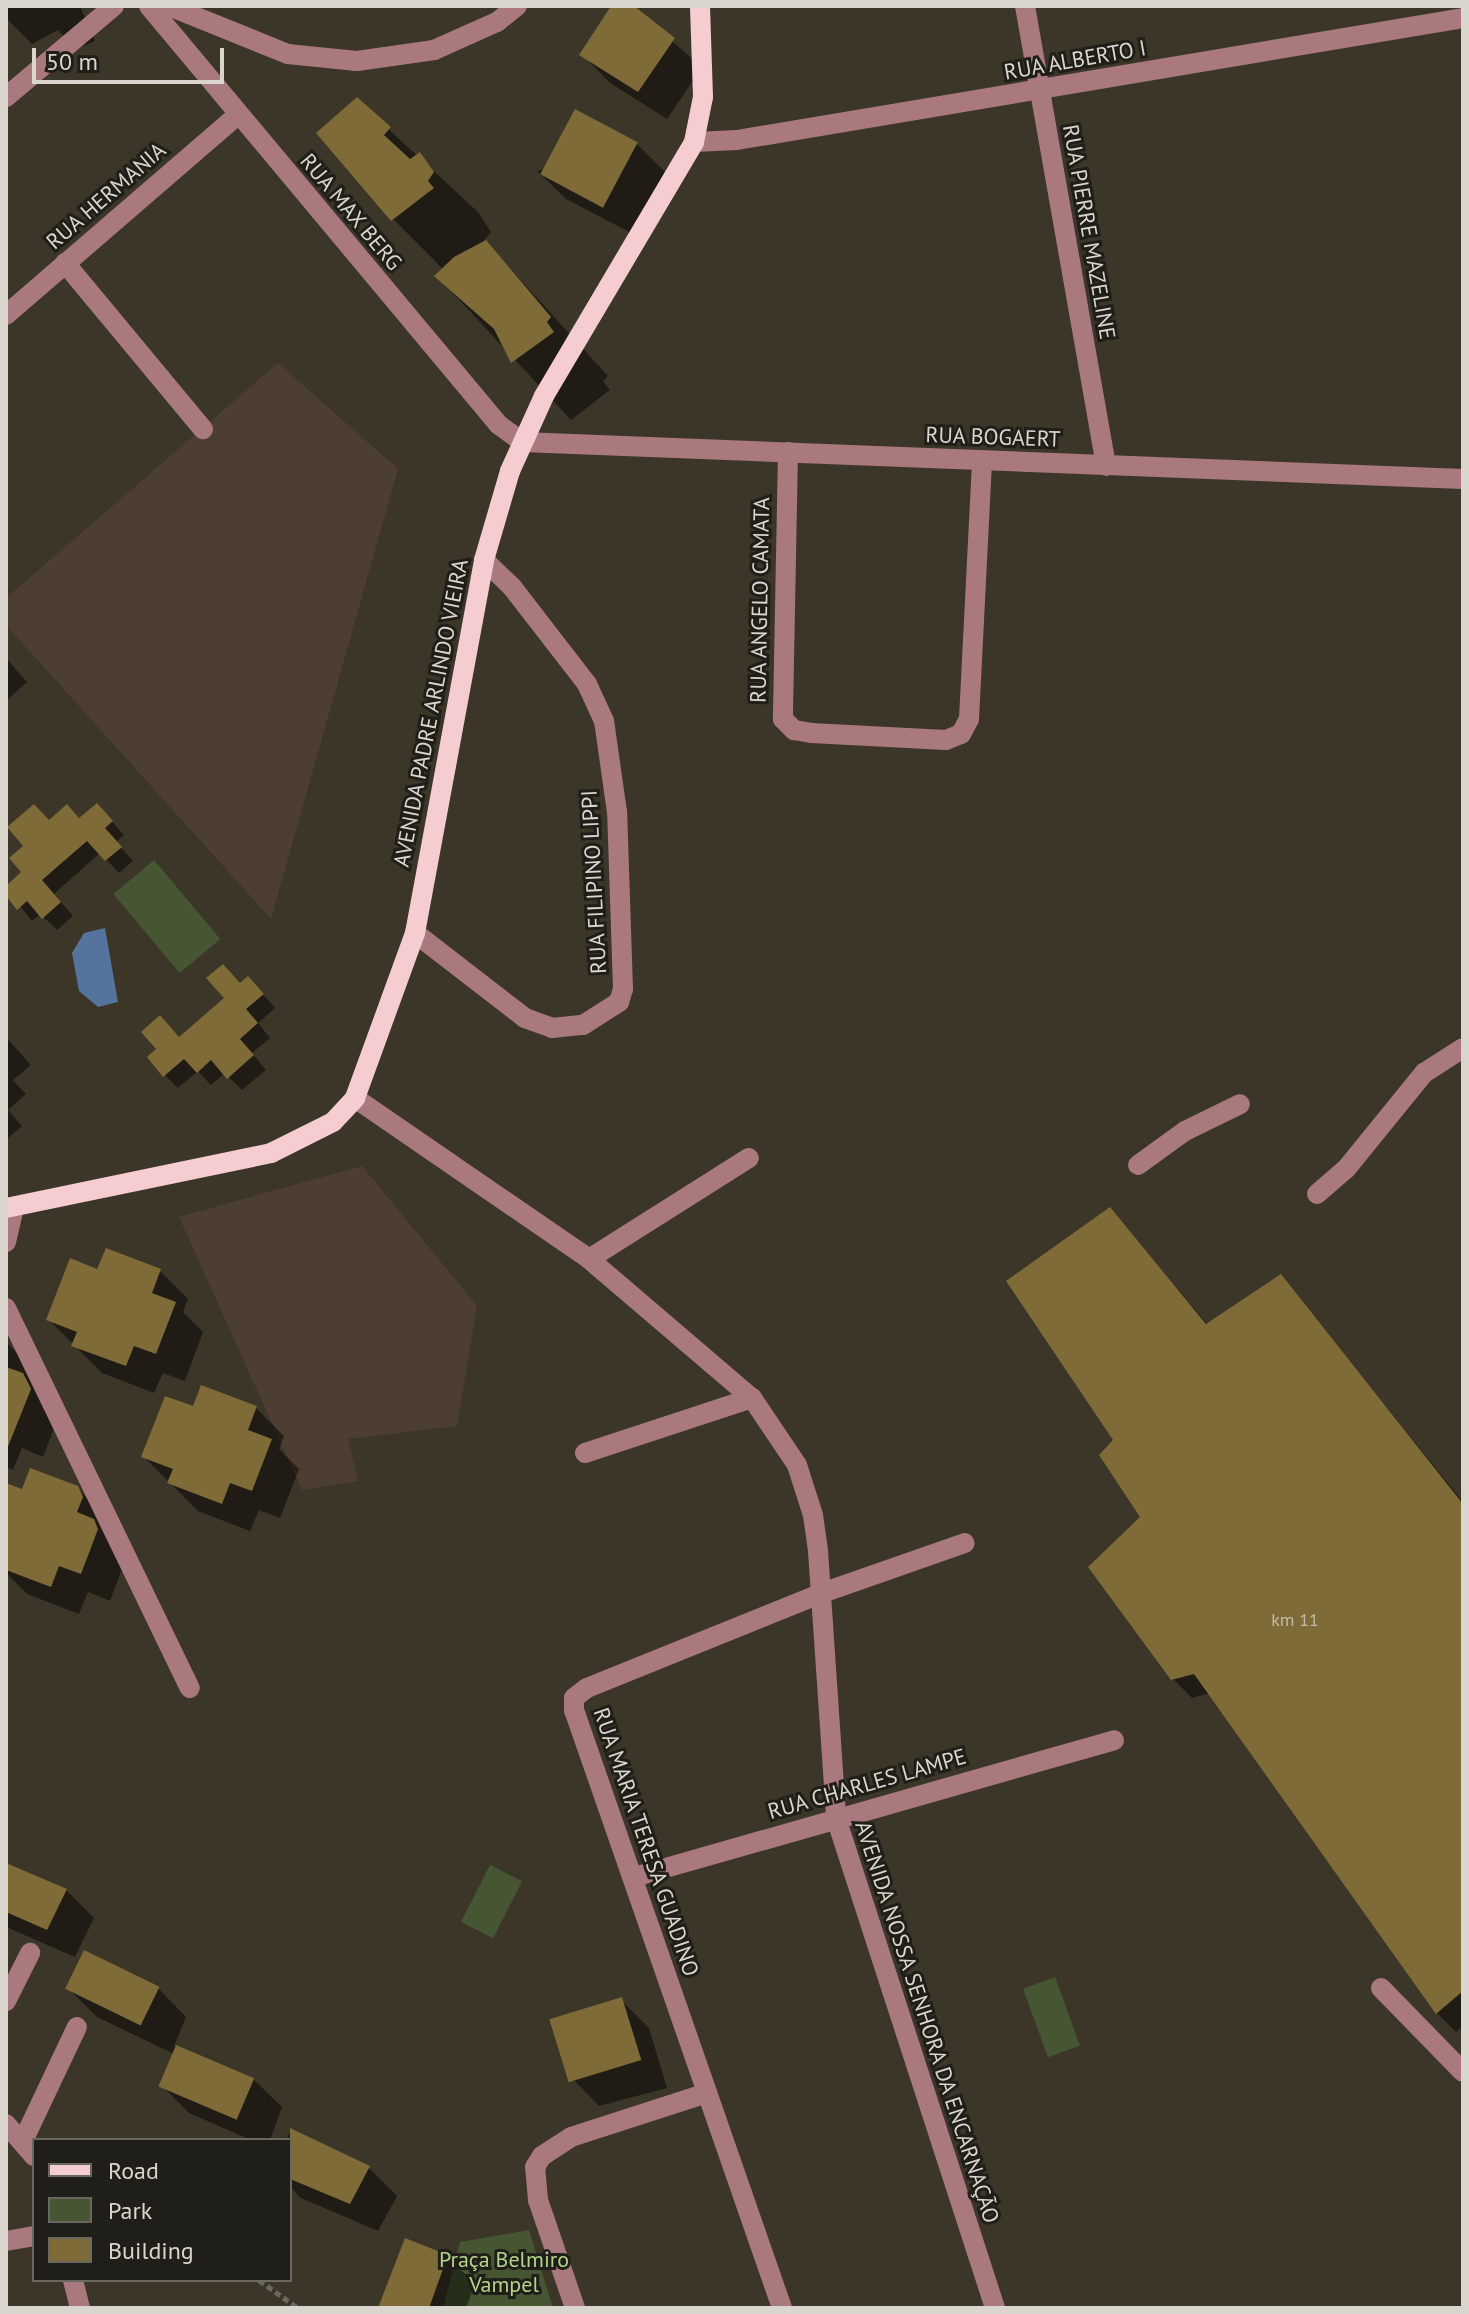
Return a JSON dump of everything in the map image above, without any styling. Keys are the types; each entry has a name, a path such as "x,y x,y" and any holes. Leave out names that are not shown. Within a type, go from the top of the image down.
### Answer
{"main road":[{"name":"AVENIDA PADRE ARLINDO VIEIRA","path":"10,1208 271,1153 333,1122 355,1098 415,933 484,560 522,442 694,142 703,97 700,6"}],"street":[{"path":"6,97 114,6"},
{"name":"RUA MAX BERG","path":"149,6 499,425 522,442"},
{"path":"169,6 288,54 357,61 434,50 497,22 517,6"},
{"name":"RUA PIERRE MAZELINE","path":"1025,6 1106,466"},
{"name":"RUA ALBERTO I","path":"694,142 737,140 1463,18"},
{"name":"RUA HERMANIA","path":"6,315 238,115"},
{"path":"65,263 203,429"},
{"name":"RUA BOGAERT","path":"522,442 1463,479"},
{"name":"RUA ANGELO CAMATA","path":"788,452 783,719 794,730 811,733 946,740 961,734 969,719 982,461"},
{"name":"RUA FILIPINO LIPPI","path":"415,933 525,1018 552,1028 583,1025 610,1011 623,989 617,812 604,721 587,684 512,587 484,560"},
{"path":"1317,1194 1346,1169 1433,1064 1463,1048"},
{"name":"AVENIDA NOSSA SENHORA DA ENCARNAÇÃO","path":"355,1098 589,1259 752,1398 797,1465 813,1515 822,1593 836,1818 995,2308"},
{"path":"1138,1165 1185,1131 1240,1104"},
{"path":"589,1259 749,1158"},
{"path":"6,1242 10,1208"},
{"path":"6,1308 190,1688"},
{"path":"585,1453 752,1398"},
{"name":"RUA MARIA TERESA GUADINO","path":"782,2308 574,1710 574,1698 587,1688 822,1593 965,1543"},
{"name":"RUA CHARLES LAMPE","path":"634,1877 1114,1740"},
{"path":"6,2001 30,1953"},
{"path":"1381,1988 1463,2072"},
{"path":"32,2138 77,2027"},
{"path":"575,2308 538,2200 535,2167 542,2156 571,2137 707,2093"},
{"path":"6,2124 28,2148"},
{"path":"6,2241 32,2236"},
{"path":"74,2282 80,2308"}],"path":[{"path":"262,2282 298,2308"}],"shaded area":[{"path":"278,363 398,469 271,919 6,625 6,598"},
{"path":"362,1166 477,1306 457,1426 348,1439 358,1481 302,1490 179,1217"}],"green space":[{"path":"154,860 220,939 180,973 113,894"},
{"path":"490,1865 522,1881 493,1938 461,1922"},
{"path":"1055,1977 1080,2046 1048,2057 1023,1989"},
{"name":"Praça Belmiro Vampel","path":"529,2230 553,2308 443,2308 460,2242"}],"water":[{"path":"105,928 118,1002 98,1007 79,991 72,953 84,933"}],"building":[{"path":"611,6 634,6 675,38 638,92 579,55"},
{"path":"357,97 391,127 384,135 410,159 420,152 434,172 428,181 434,188 391,221 316,133"},
{"path":"575,109 638,142 603,208 540,174"},
{"path":"486,240 551,317 547,322 554,332 511,363 494,329 434,276 454,257"},
{"path":"97,803 113,821 105,828 122,847 105,861 87,841 42,880 61,902 42,919 27,901 17,910 6,896 6,886 21,872 9,858 23,846 7,827 34,804 49,820 67,804 79,818"},
{"path":"223,964 240,983 248,976 264,994 246,1009 258,1023 240,1039 254,1055 227,1079 211,1060 197,1073 184,1059 163,1077 147,1057 156,1049 141,1032 160,1015 179,1037 224,998 206,978"},
{"path":"1110,1207 1206,1324 1281,1274 1463,1504 1463,1991 1436,2014 1194,1674 1171,1680 1088,1567 1140,1517 1099,1455 1113,1440 1006,1281"},
{"path":"106,1248 161,1269 152,1293 176,1302 156,1354 134,1346 126,1366 71,1346 77,1332 46,1320 70,1258 97,1269"},
{"path":"6,1367 23,1373 31,1389 7,1449"},
{"path":"201,1385 257,1406 248,1430 272,1439 252,1491 230,1483 222,1504 167,1483 173,1469 141,1457 165,1396 193,1406"},
{"path":"30,1468 78,1486 83,1497 77,1512 94,1519 98,1529 81,1574 59,1566 51,1587 6,1570 6,1483 22,1489"},
{"path":"6,1863 67,1889 47,1930 6,1912"},
{"path":"84,1950 159,1987 141,2025 65,1989"},
{"path":"622,1997 641,2060 569,2082 549,2019"},
{"path":"176,2045 254,2078 237,2120 158,2086"},
{"path":"290,2128 370,2166 350,2204 292,2180"},
{"path":"405,2238 448,2255 429,2308 378,2308"}]}
